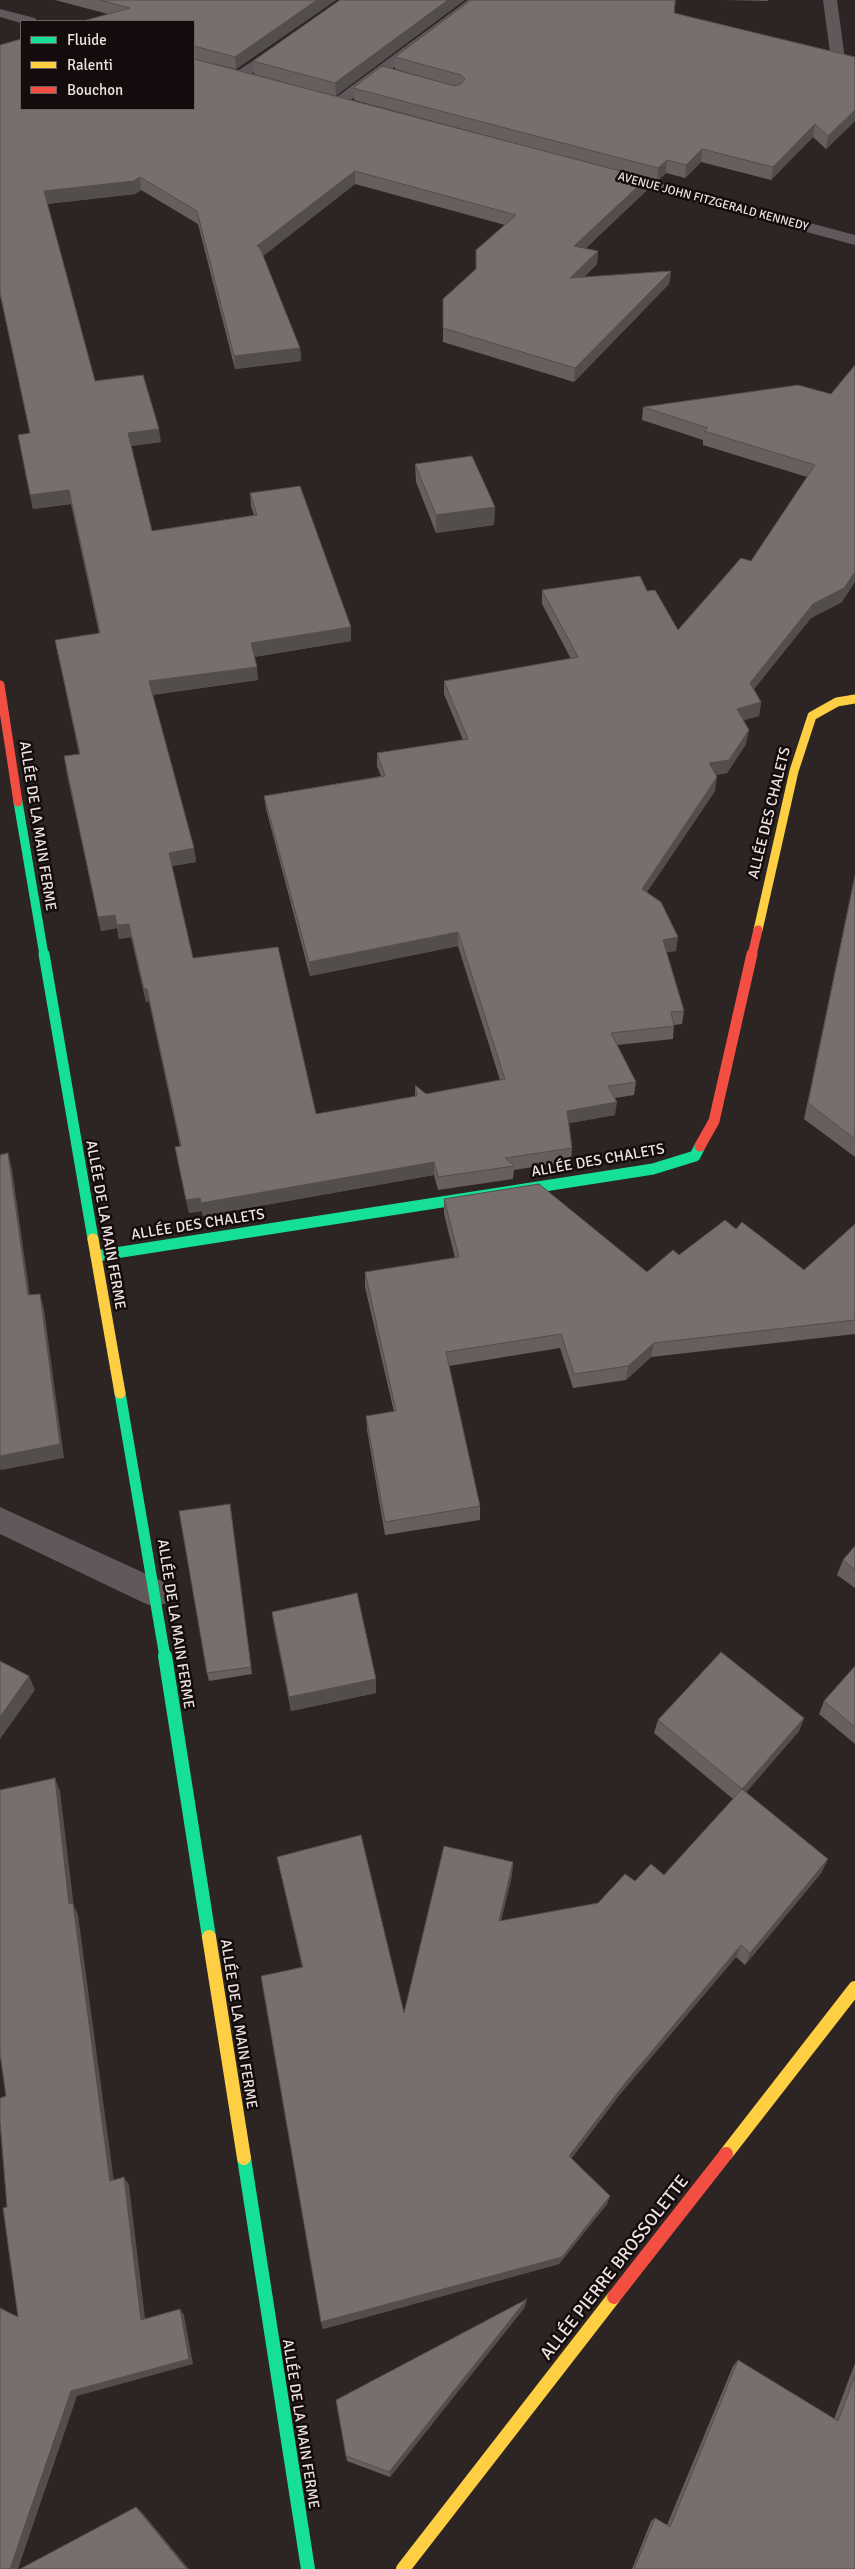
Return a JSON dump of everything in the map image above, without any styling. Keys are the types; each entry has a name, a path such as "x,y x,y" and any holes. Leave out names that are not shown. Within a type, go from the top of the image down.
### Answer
{"street":[{"path":"339,102 477,0"},
{"path":"830,0 838,60"},
{"path":"0,13 26,20"},
{"path":"239,76 294,38"},
{"path":"221,71 258,81"},
{"path":"380,72 399,77"},
{"path":"321,97 357,107"},
{"name":"AVENUE JOHN FITZGERALD KENNEDY","path":"596,171 855,240"},
{"name":"ALLÉE DE LA MAIN FERME","path":"0,685 35,910 155,1593 308,2569"},
{"name":"ALLÉE DES CHALETS","path":"96,1256 653,1169 696,1156 714,1121 794,771 812,716 837,702 855,699"},
{"path":"0,1520 155,1593"},
{"name":"ALLÉE PIERRE BROSSOLETTE","path":"403,2569 855,1988"}],"building":[{"path":"100,0 317,0 235,57 195,46 195,20 87,20 130,8"},
{"path":"340,0 448,0 335,83 253,61"},
{"path":"471,0 675,0 674,13 855,57 855,110 828,136 815,124 773,167 702,149 686,165 667,160 658,168 353,88 382,66 455,86 461,84 465,79 461,75 395,57"},
{"path":"20,39 20,110 195,110 195,59 647,178 574,246 598,251 570,278 671,271 575,368 443,328 443,299 476,269 476,250 516,215 355,171 257,246 260,248 300,348 234,356 197,211 140,177 134,181 44,191 95,381 143,375 159,429 128,433 152,531 257,515 250,493 300,486 351,627 251,643 257,667 149,681 194,848 169,853 193,958 278,947 316,1114 417,1096 415,1085 426,1094 505,1079 458,932 309,962 264,796 385,776 377,753 468,739 444,681 578,657 542,590 640,576 647,591 655,590 678,630 741,558 751,561 815,465 704,431 708,428 643,407 798,385 831,394 855,365 855,572 844,588 813,604 750,683 761,702 737,709 749,730 729,760 709,763 717,777 642,889 661,902 678,937 663,940 684,1011 671,1012 674,1026 611,1033 636,1082 608,1086 617,1102 567,1111 572,1148 505,1158 514,1166 438,1177 434,1162 201,1203 200,1198 186,1200 175,1147 181,1146 147,989 144,989 129,924 117,925 115,915 98,917 64,756 80,754 55,640 100,633 69,490 30,495 18,435 30,433 0,293 0,45"},
{"path":"472,456 495,507 436,515 415,464"},
{"path":"855,876 855,1139 808,1103"},
{"path":"8,1153 28,1295 40,1294 60,1444 0,1456 0,1155"},
{"path":"539,1184 647,1272 673,1250 679,1255 725,1220 736,1229 742,1222 804,1270 855,1224 855,1320 654,1343 628,1366 574,1374 561,1334 446,1352 480,1506 385,1522 366,1416 396,1411 365,1272 459,1257 444,1199"},
{"path":"230,1504 251,1667 207,1673 179,1511"},
{"path":"855,1546 855,1570 843,1560"},
{"path":"357,1593 376,1679 289,1697 272,1612"},
{"path":"721,1652 804,1718 742,1789 658,1720"},
{"path":"0,1661 29,1676 0,1717"},
{"path":"855,1666 855,1727 824,1701"},
{"path":"55,1778 69,1904 73,1903 110,2181 124,2177 141,2320 180,2309 189,2359 71,2391 10,2569 0,2569 0,2308 18,2317 3,2208 7,2207 0,2122 0,2098 6,2096 0,2054 0,1790"},
{"path":"742,1789 828,1859 750,1953 741,1945 625,2083 569,2156 610,2196 562,2257 321,2322 261,1976 303,1967 277,1857 361,1835 404,2013 444,1846 513,1862 499,1921 598,1903 625,1874 635,1881 651,1864 664,1875"},
{"path":"527,2299 389,2472 346,2456 336,2400"},
{"path":"738,2360 838,2421 855,2376 855,2569 634,2569 655,2518 670,2527"},
{"path":"136,2507 187,2569 20,2569"}],"traffic: fast":[{"path":"18,802 93,1239"},
{"path":"96,1256 653,1169 695,1156 700,1146"},
{"path":"120,1393 155,1593 209,1937"},
{"path":"244,2158 308,2569"}],"traffic: slow":[{"path":"758,930 794,771 812,716 837,702 855,699"},
{"path":"93,1239 120,1393"},
{"path":"209,1937 244,2158"},
{"path":"726,2154 855,1988"},
{"path":"403,2569 614,2297"}],"traffic: jam":[{"path":"0,685 18,802"},
{"path":"700,1146 714,1121 758,930"},
{"path":"614,2297 726,2154"}]}
